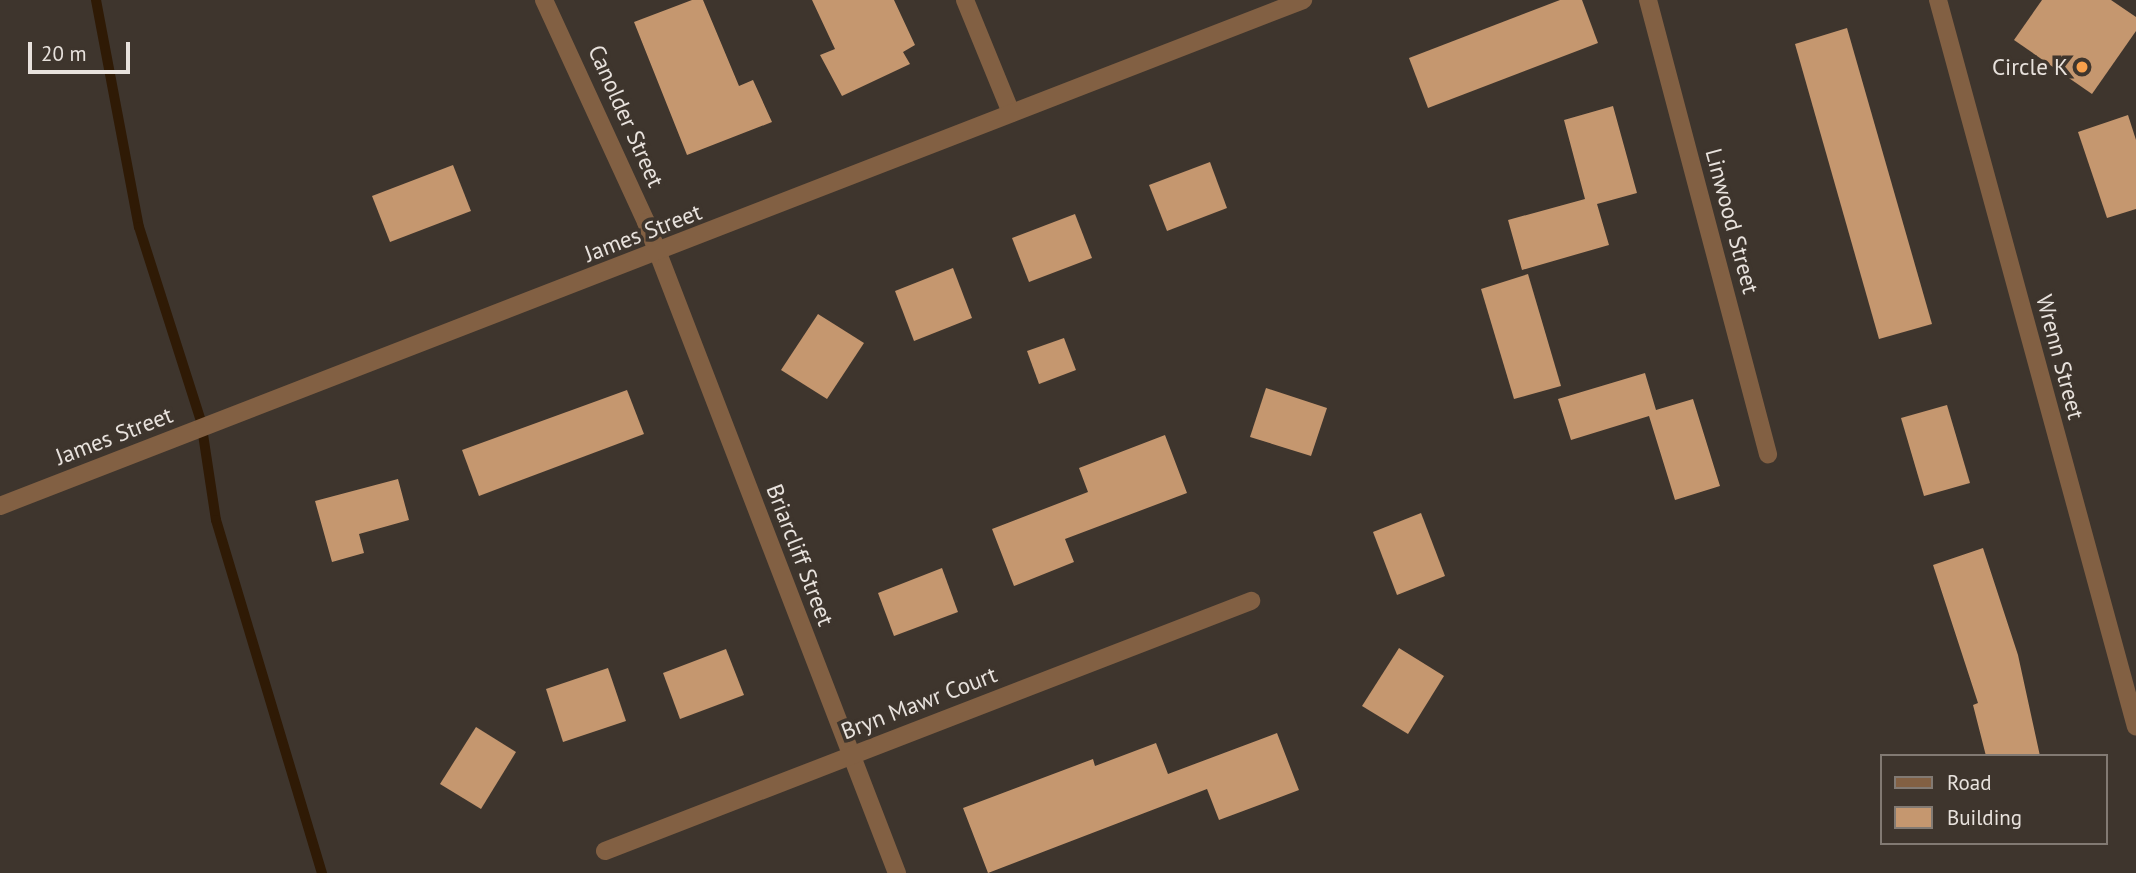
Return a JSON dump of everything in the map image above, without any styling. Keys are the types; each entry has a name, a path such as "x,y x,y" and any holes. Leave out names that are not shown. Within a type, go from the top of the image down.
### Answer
{"street":[{"name":"Canolder Street","path":"544,0 574,56 659,254"},
{"path":"965,0 1011,113"},
{"name":"James Street","path":"0,506 659,254 1303,0"},
{"name":"Linwood Street","path":"1648,0 1768,454"},
{"name":"Wrenn Street","path":"1938,0 2136,727"},
{"name":"Briarcliff Street","path":"659,254 897,873"},
{"name":"Bryn Mawr Court","path":"605,851 1251,601"}],"building":[{"path":"692,0 703,0 739,86 753,80 772,122 687,155 634,22"},
{"path":"812,0 894,0 915,45 903,52 910,64 842,96 820,55 835,49"},
{"path":"1560,0 1582,0 1598,43 1428,108 1409,58"},
{"name":"Circle K","path":"2042,0 2111,0 2136,17 2136,31 2092,94 2014,40"},
{"path":"1847,28 1932,324 1879,339 1795,44"},
{"path":"1613,106 1637,193 1597,204 1609,245 1522,270 1508,220 1585,199 1564,120"},
{"path":"2128,115 2136,140 2136,209 2107,218 2078,132"},
{"path":"1210,162 1227,208 1167,231 1149,185"},
{"path":"453,165 471,211 390,242 372,196"},
{"path":"1075,214 1092,258 1029,282 1012,238"},
{"path":"953,268 972,318 914,341 895,291"},
{"path":"1528,274 1561,386 1514,399 1481,289"},
{"path":"818,314 864,343 827,399 781,370"},
{"path":"1064,338 1076,370 1039,384 1027,351"},
{"path":"1645,373 1656,410 1693,399 1720,486 1675,500 1649,416 1571,440 1558,399"},
{"path":"1266,388 1327,408 1311,456 1250,437"},
{"path":"627,390 644,434 479,496 462,450"},
{"path":"1947,405 1970,483 1924,496 1901,418"},
{"path":"1165,435 1187,493 1065,539 1074,562 1014,586 992,529 1088,492 1079,468"},
{"path":"398,479 409,520 359,534 364,553 332,562 315,501"},
{"path":"1421,513 1445,576 1397,595 1373,532"},
{"path":"1983,548 2018,655 2040,754 1985,754 1973,705 1978,703 1933,565"},
{"path":"942,568 958,612 894,636 878,593"},
{"path":"1399,648 1444,676 1408,734 1362,706"},
{"path":"726,649 744,695 680,719 663,673"},
{"path":"608,668 626,721 563,742 546,689"},
{"path":"476,727 516,752 481,809 440,784"},
{"path":"1277,733 1299,790 1219,820 1207,789 988,873 963,808 1093,759 1095,766 1156,743 1168,774"}],"waterway":[{"path":"96,0 139,227 201,421 216,520 322,873"}],"place":[{"name":"Circle K","path":"2082,67"}]}
